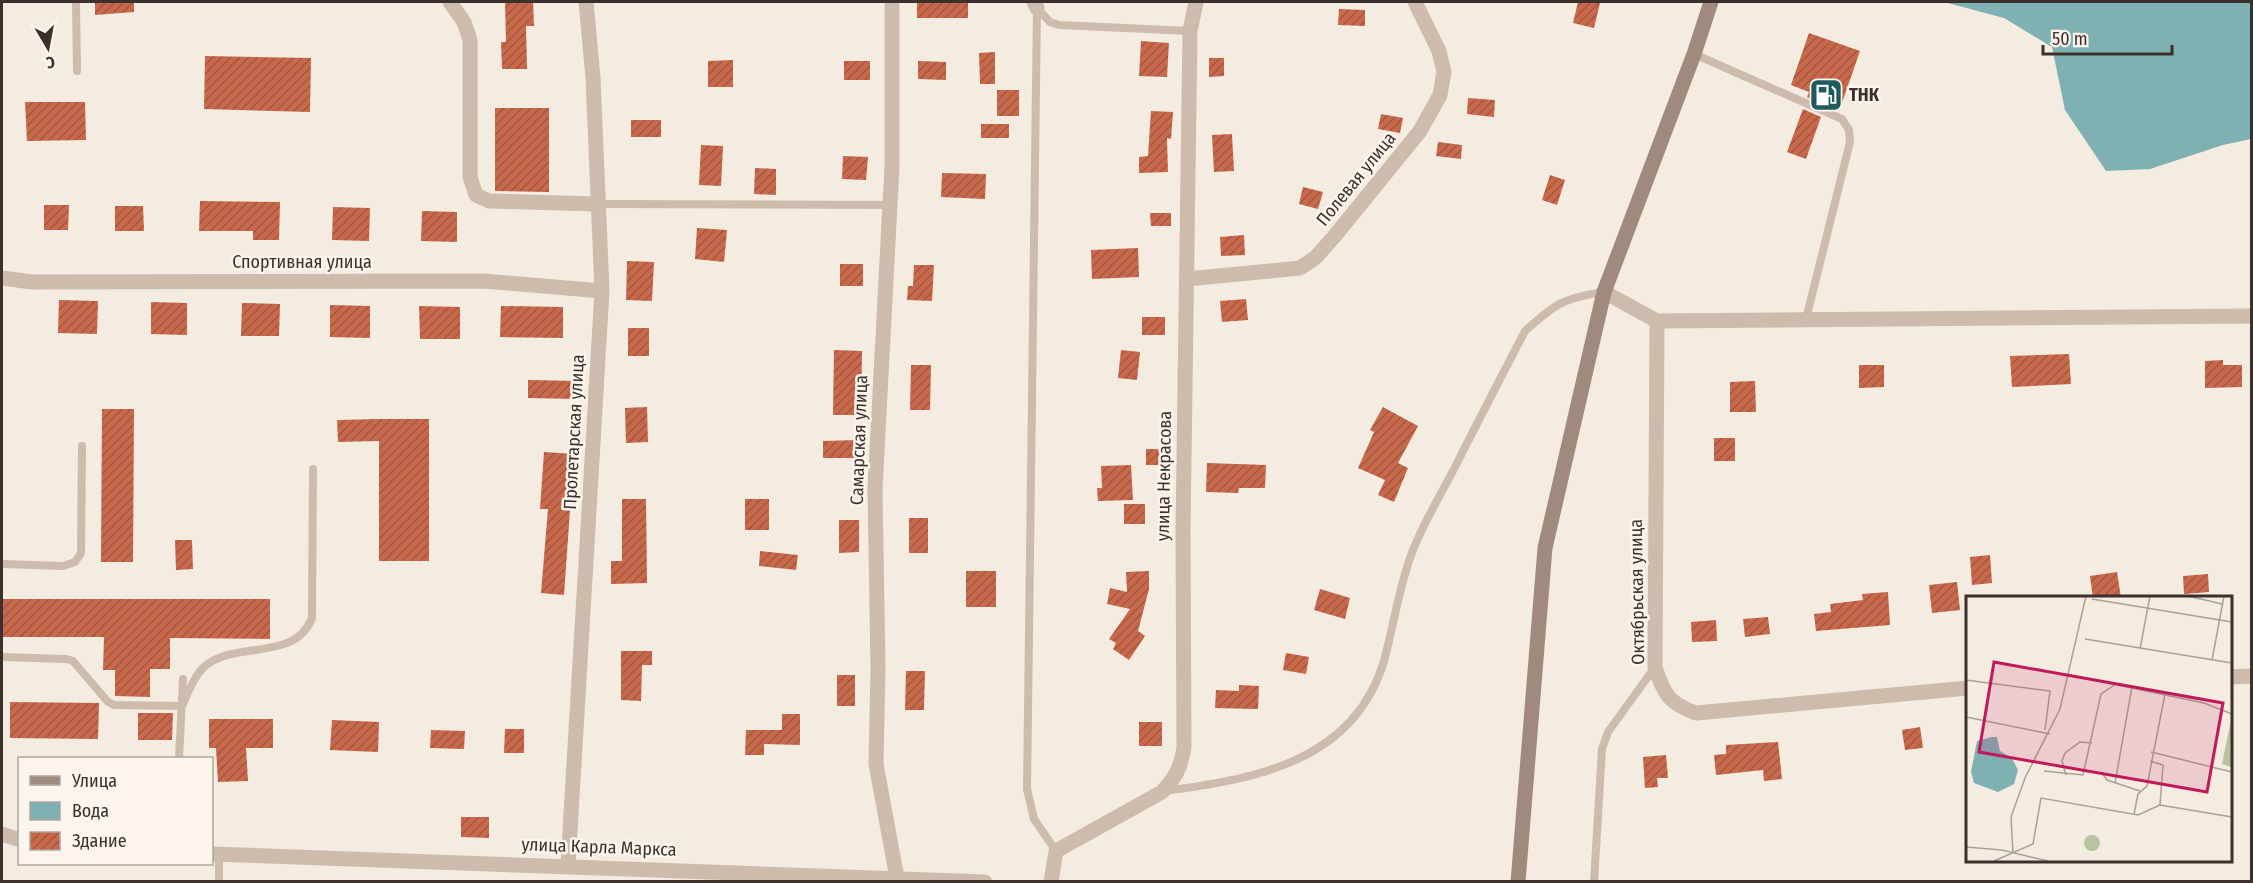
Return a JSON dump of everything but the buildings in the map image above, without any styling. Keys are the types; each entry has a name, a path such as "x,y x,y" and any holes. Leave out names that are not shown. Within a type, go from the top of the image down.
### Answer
{"street":[{"path":"450,2 464,22 470,40 470,177 476,195 489,201 597,204"},
{"name":"Пролетарская улица","path":"568,865 602,291 593,77 586,2"},
{"name":"Самарская улица","path":"892,2 890,205 875,489 878,668 876,764 897,878"},
{"name":"улица Некрасова","path":"1056,851 1162,792 1176,777 1184,747 1183,531 1186,279 1190,31 1196,2"},
{"name":"Полевая улица","path":"1186,279 1300,268 1315,258 1333,238 1420,131 1440,95 1444,72 1439,51 1415,2"},
{"path":"1518,882 1545,548 1604,292 1694,54 1711,2"},
{"name":"Спортивная улица","path":"2,278 32,282 484,281 602,291"},
{"path":"1604,292 1657,321 2252,316"},
{"name":"Октябрьская улица","path":"1657,321 1655,666 1662,689 1675,706 1696,713 1966,688"},
{"path":"2232,677 2252,676"},
{"path":"2,834 18,839"},
{"path":"1051,882 1056,851"},
{"name":"улица Карла Маркса","path":"215,854 568,865 986,882"}],"lane":[{"path":"76,2 77,71"},
{"path":"1036,5 1050,22 1059,25 1190,31"},
{"path":"1036,5 1027,789 1034,819 1056,851"},
{"path":"1694,54 1842,119 1850,130 1850,142 1806,319"},
{"path":"597,204 890,205"},
{"path":"1162,792 1227,783 1266,774 1321,746 1361,712 1374,690 1384,661 1412,552 1525,331 1547,311 1572,296 1604,292"},
{"path":"2,564 63,566 75,562 81,553 82,446"},
{"path":"182,706 197,675 213,660 287,644 301,637 307,629 312,618 313,469"},
{"path":"2,657 67,658 73,661 108,702 114,705 182,706"},
{"path":"1594,882 1602,749 1608,732 1655,666"},
{"path":"179,757 183,679"},
{"path":"215,854 219,882"}],"water":[{"path":"1944,2 2251,2 2251,139 2223,145 2150,169 2106,171 2065,110 2052,47 2004,18"}],"place":[{"name":"ТНК","path":"1826,95"}]}
